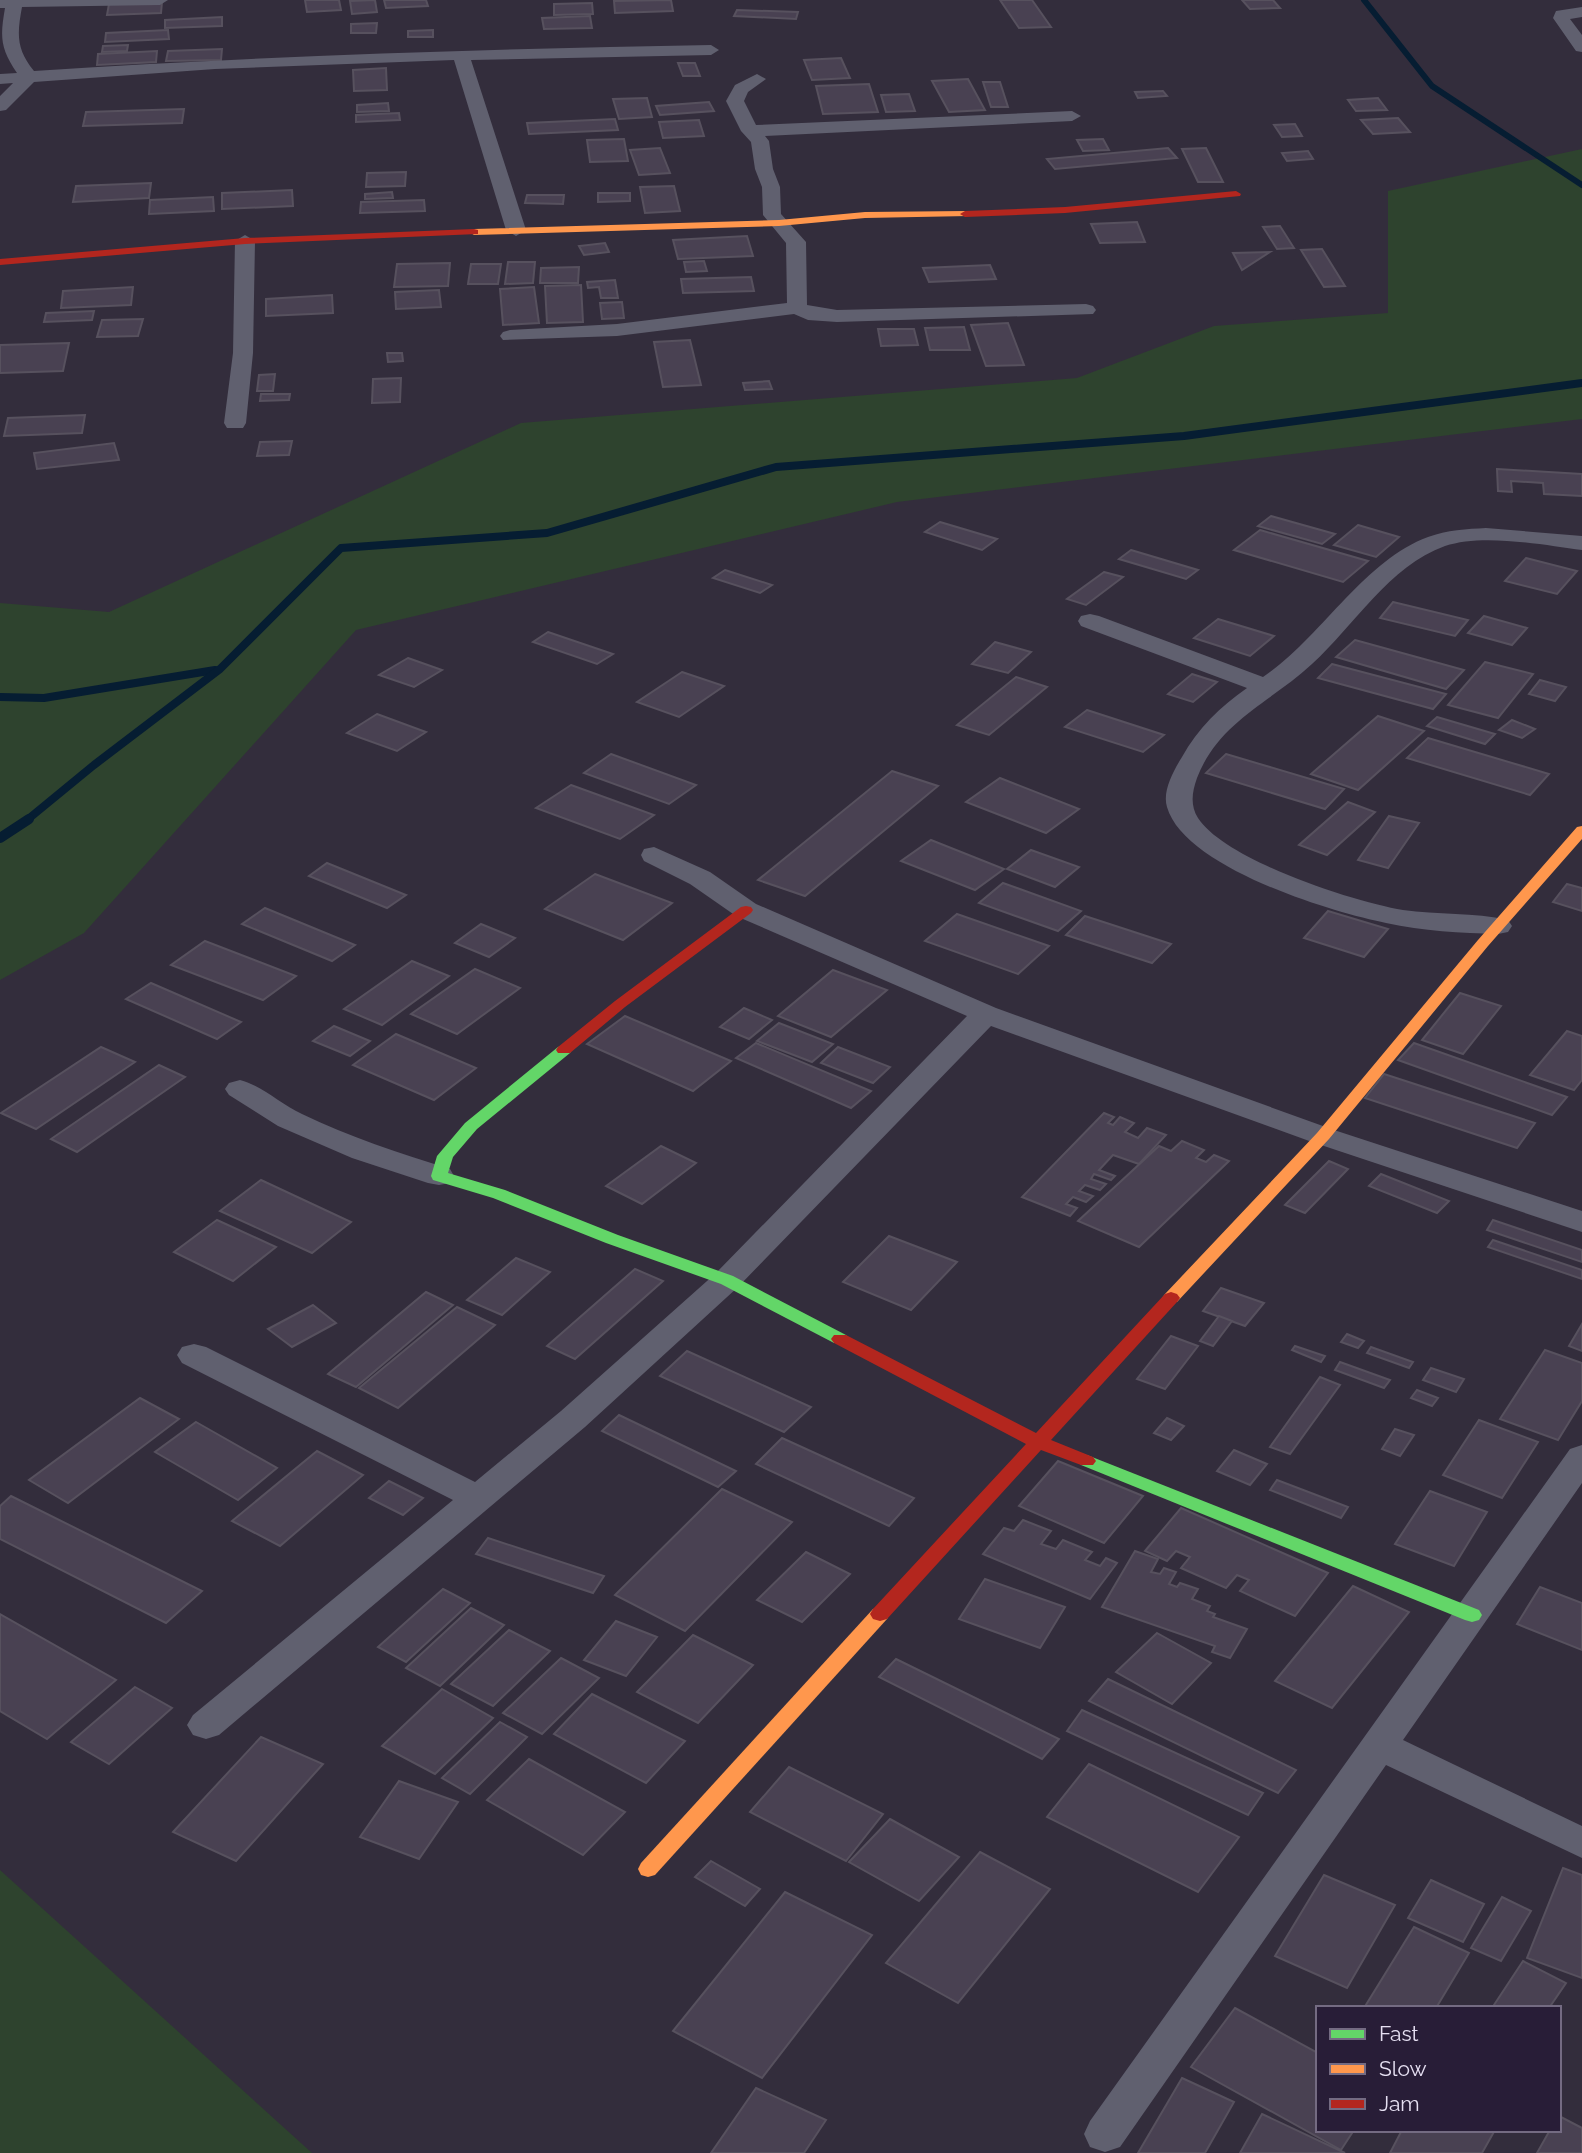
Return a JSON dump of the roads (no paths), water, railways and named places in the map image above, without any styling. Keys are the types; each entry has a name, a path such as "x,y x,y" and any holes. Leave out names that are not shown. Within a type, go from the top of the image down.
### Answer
{"street":[{"path":"29,78 13,55 7,38 7,4 160,0"},
{"path":"1582,12 1562,15 1561,18 1582,47"},
{"path":"0,79 215,64 461,55 711,51"},
{"path":"461,55 516,230"},
{"path":"0,106 29,78"},
{"path":"757,79 741,89 735,101 750,131 760,141 764,169 771,187 772,215 796,242 797,308"},
{"path":"750,131 1072,117"},
{"path":"0,262 245,241 779,223 823,215 1009,213 1236,194"},
{"path":"235,423 243,353 245,241"},
{"path":"510,336 617,330 797,308 808,314 837,316 1086,310"},
{"path":"1498,926 1440,924 1372,912 1292,886 1232,858 1193,832 1179,805 1186,768 1216,726 1264,685 1287,672 1320,643 1398,563 1435,541 1472,535 1582,543"},
{"path":"1090,621 1264,685"},
{"path":"648,1869 1036,1441 1324,1136 1498,926 1579,838"},
{"path":"654,855 700,878 746,910 986,1014 1324,1136 1582,1222"},
{"path":"439,1176 445,1156 471,1126 620,1004 746,910"},
{"path":"206,1725 573,1419 727,1280 986,1014"},
{"path":"240,1089 289,1120 363,1151 499,1194 612,1239 727,1280 1036,1441 1472,1615"},
{"path":"194,1355 479,1499"},
{"path":"1105,2134 1582,1457"},
{"path":"1380,1745 1582,1843"}],"waterway":[{"path":"1364,0 1432,86 1582,185"},
{"path":"27,820 220,669 341,548 547,533 776,467 1184,436 1582,383"},
{"path":"0,697 44,698 215,670"},
{"path":"0,838 29,819"}]}
